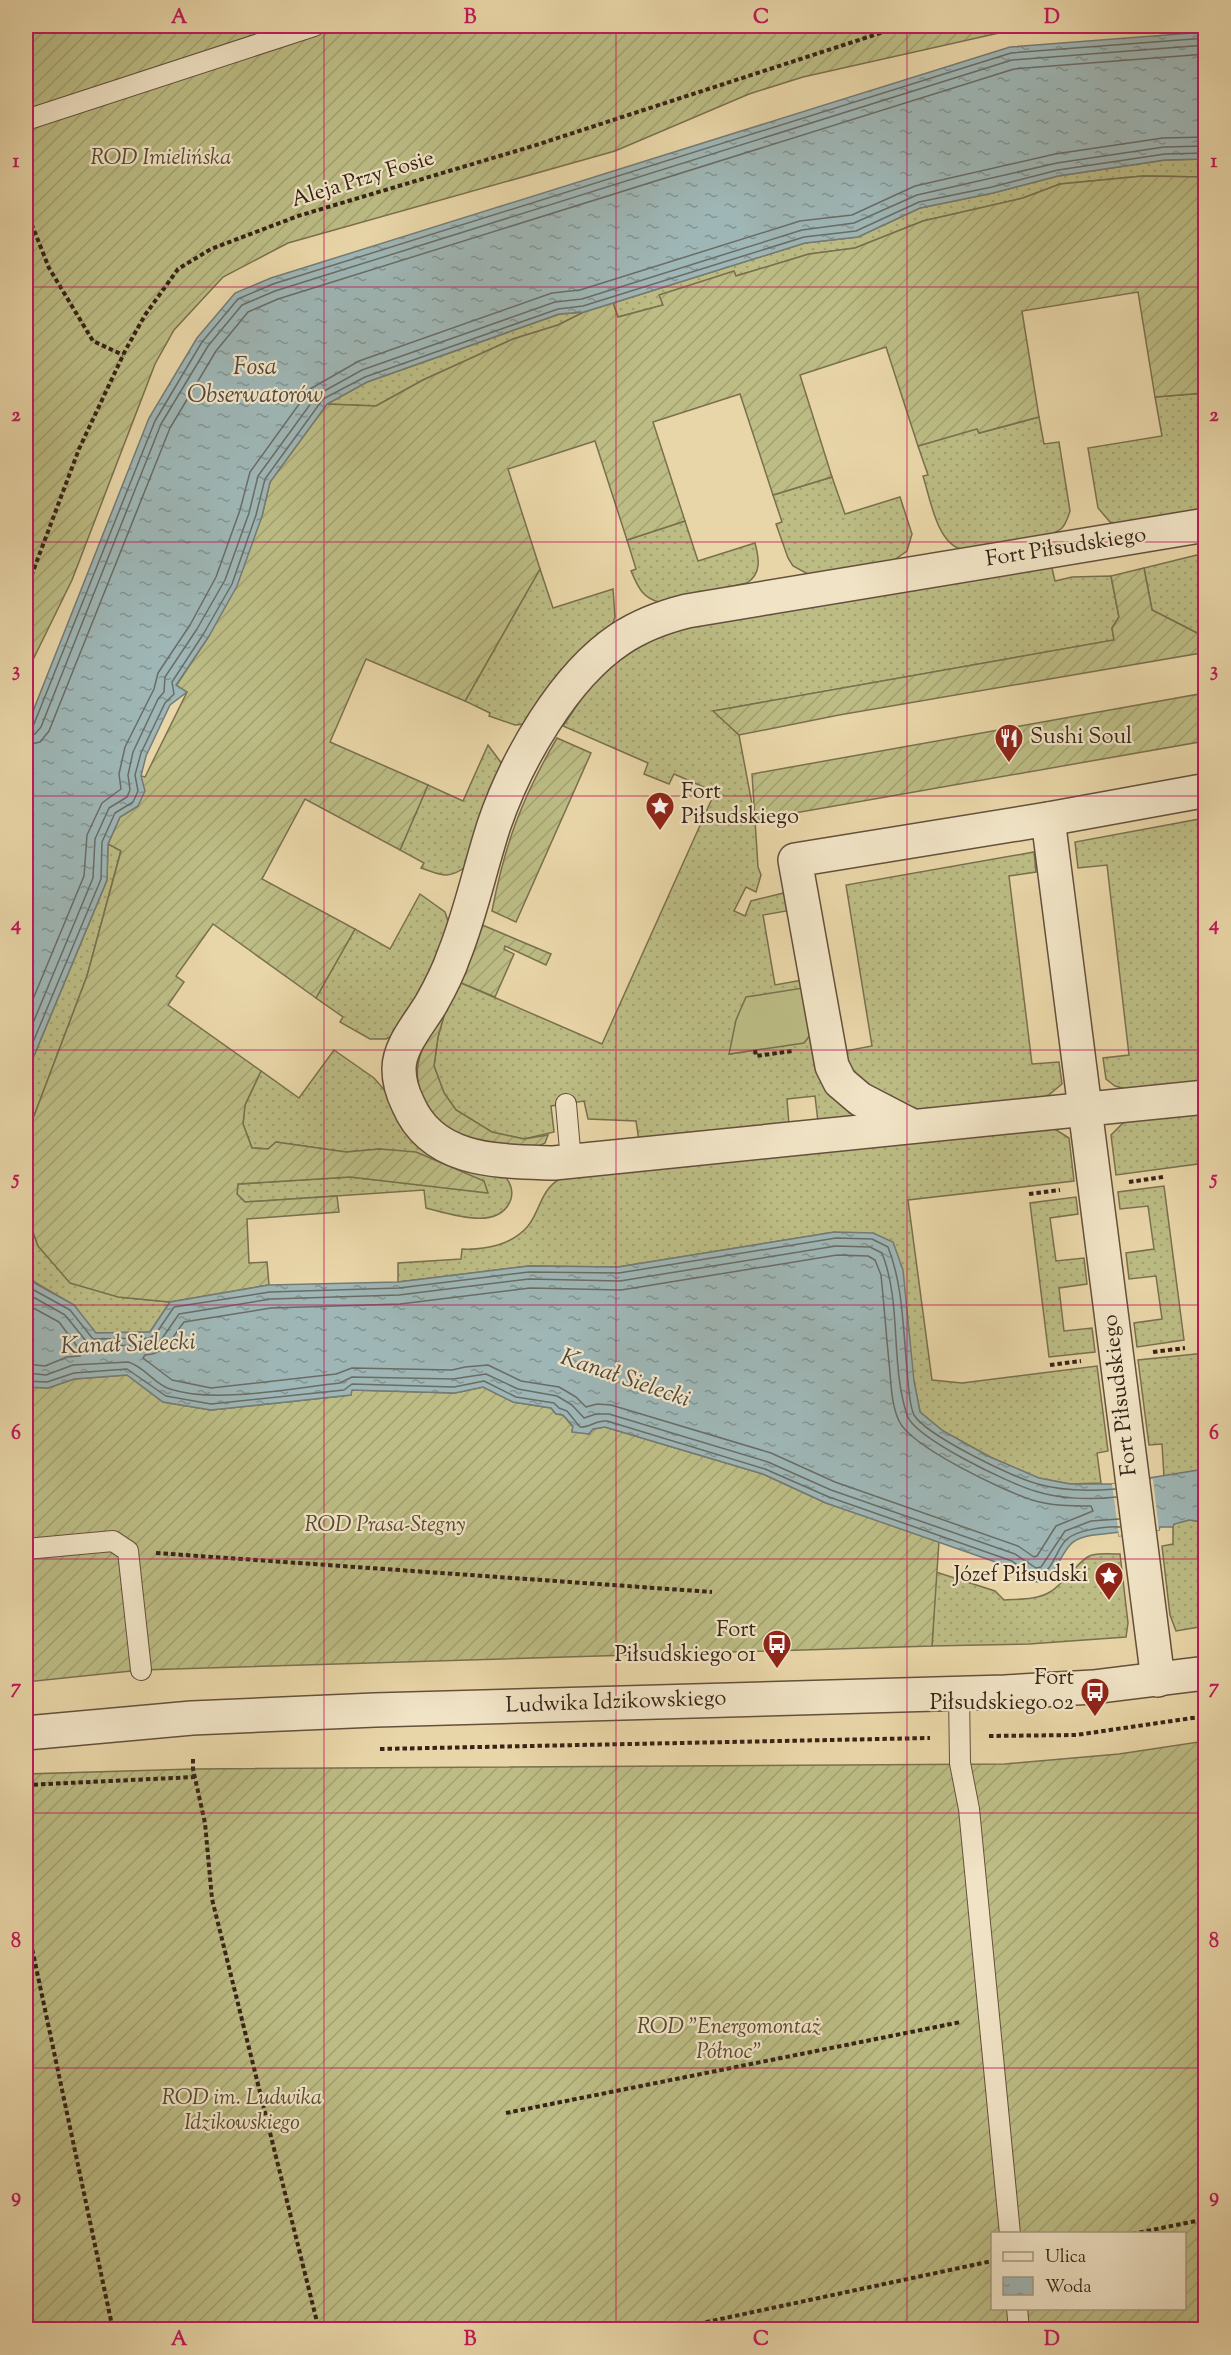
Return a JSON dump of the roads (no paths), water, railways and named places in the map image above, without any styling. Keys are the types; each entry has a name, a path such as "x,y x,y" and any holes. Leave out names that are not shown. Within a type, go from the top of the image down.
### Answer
{"street":[{"name":"Fort Piłsudskiego","path":"1206,525 687,611 640,627 619,640 596,658 557,704 512,782 494,825 456,952 444,981 407,1042 399,1068 407,1104 416,1121 430,1136 445,1146 485,1160 554,1163 1206,1097"},
{"path":"912,1126 860,1099 840,1082 832,1066 795,860 1048,819 1202,791"},
{"path":"1048,819 1086,1109"},
{"name":"Fort Piłsudskiego","path":"1086,1109 1131,1481 1140,1533 1158,1680"},
{"name":"Ludwika Idzikowskiego","path":"26,1733 192,1718 352,1711 1073,1688 1206,1673"}],"lane":[{"path":"26,120 314,26"},
{"path":"566,1104 571,1161"},
{"path":"26,1550 113,1541 128,1551 141,1670"},
{"path":"959,1693 960,1764 969,1809 1010,2232"},
{"path":"1017,2310 1019,2330"}],"water":[{"name":"Fosa Obserwatorów","path":"1205,32 1205,159 1165,160 1058,176 993,193 920,208 858,237 805,243 584,312 559,314 367,382 327,404 270,482 262,516 237,586 209,636 176,685 187,692 170,705 146,756 141,776 145,791 138,806 120,817 108,844 107,880 26,1075 26,729 149,418 197,338 235,293 271,278 1010,47"},
{"name":"Kanał Sielecki","path":"835,1232 873,1233 893,1242 903,1270 914,1381 920,1412 943,1431 990,1457 1039,1478 1070,1484 1112,1484 1205,1469 1205,1522 1189,1520 1174,1524 1173,1527 1160,1527 1159,1530 1119,1536 1119,1532 1080,1538 1066,1550 1053,1572 1044,1580 1037,1582 1021,1576 1010,1567 826,1503 763,1474 605,1427 593,1429 589,1434 572,1432 573,1426 563,1415 556,1414 551,1408 513,1402 483,1387 455,1393 352,1390 351,1395 211,1410 163,1402 127,1375 74,1379 48,1388 26,1387 26,1274 36,1284 74,1305 96,1333 150,1332 170,1302 269,1285 398,1282 529,1266 618,1267"}],"place":[{"name":"Sushi Soul","path":"1009,764"},
{"name":"Fort Piłsudskiego","path":"660,832"},
{"name":"Józef Piłsudski","path":"1109,1602"},
{"name":"Fort Piłsudskiego 01","path":"777,1670"},
{"name":"Fort Piłsudskiego 02","path":"1095,1718"}],"park label":[{"name":"ROD Imielińska","path":"161,159"},
{"name":"ROD Prasa-Stegny","path":"385,1526"},
{"name":"ROD \"Energomontaż Północ\"","path":"729,2040"},
{"name":"ROD im. Ludwika Idzikowskiego","path":"242,2112"}]}
